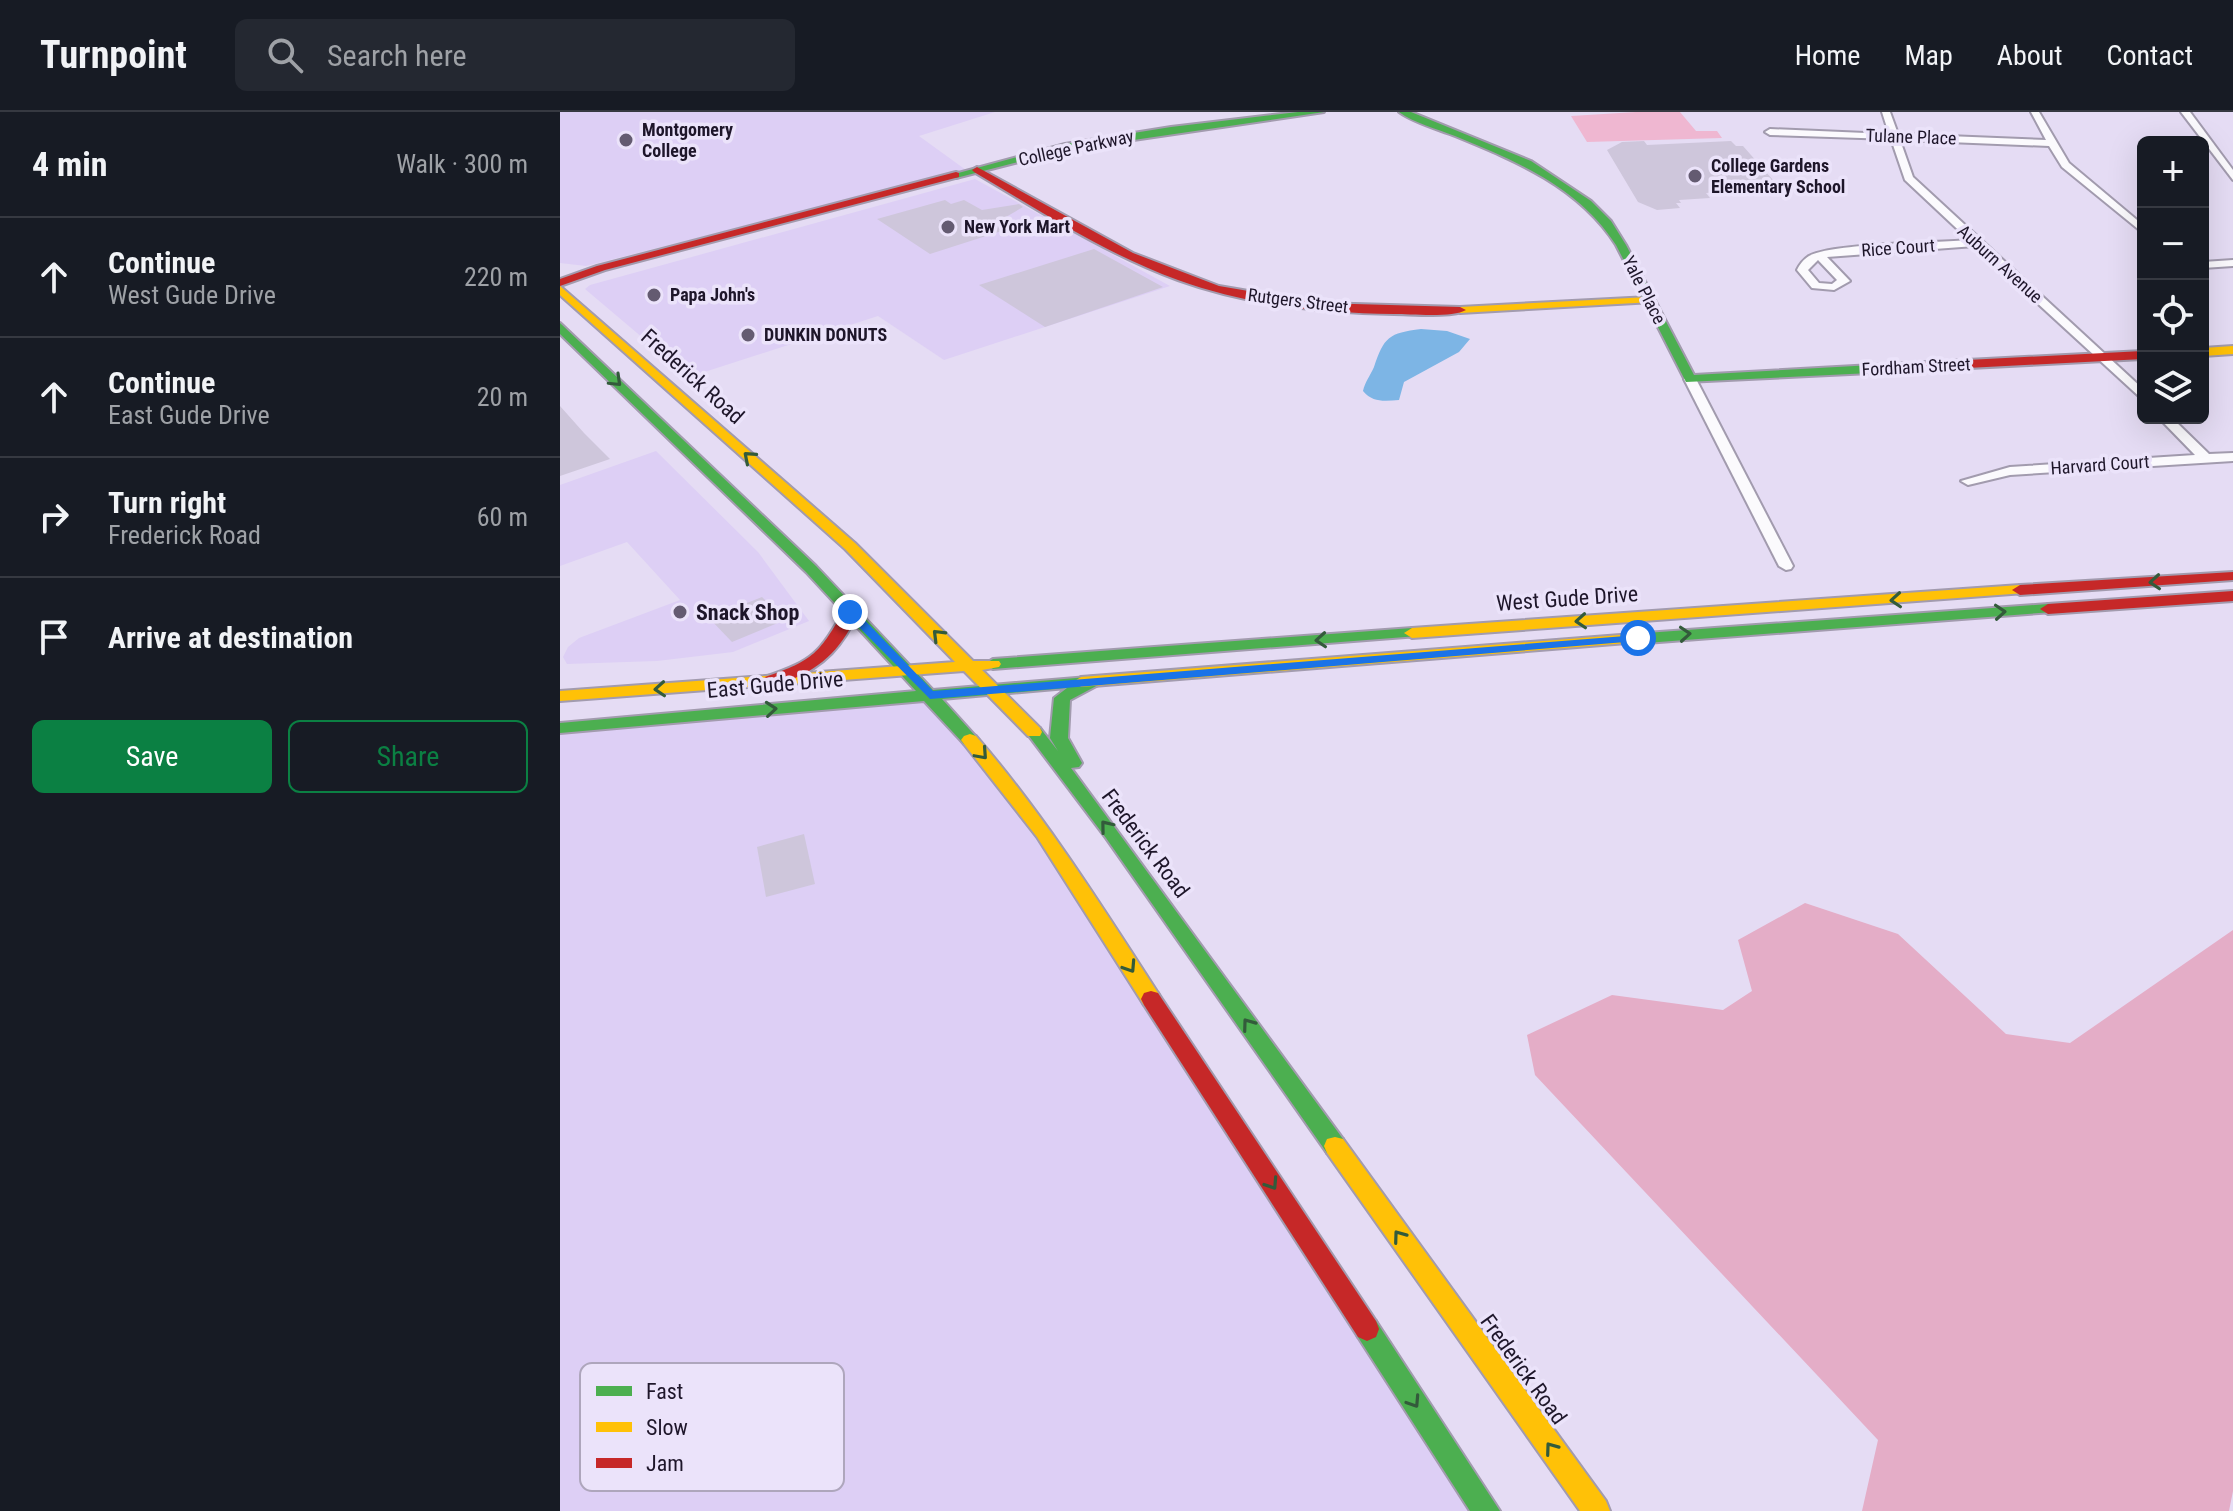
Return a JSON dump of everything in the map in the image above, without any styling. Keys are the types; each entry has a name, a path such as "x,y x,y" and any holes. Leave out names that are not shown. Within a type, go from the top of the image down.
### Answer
{"main road":[{"name":"College Parkway","path":"560,285 790,226 837,208 977,170 1110,138 1320,112"},
{"name":"Yale Place","path":"1403,112 1528,163 1580,197 1607,223 1690,379"},
{"name":"Rutgers Street","path":"977,170 1153,267 1189,281 1243,295 1381,310 1649,300"},
{"name":"Frederick Road","path":"560,285 850,546 1042,740 1596,1511"},
{"path":"560,327 811,569 989,761 1058,856 1486,1511"},
{"path":"2209,352 2233,350"},
{"name":"Fordham Street","path":"1690,379 2137,355"},
{"name":"West Gude Drive","path":"905,671 2233,576"},
{"name":"West Gude Drive","path":"993,690 1817,624 2233,596"},
{"path":"771,681 808,667 829,653 840,640 850,612"},
{"name":"East Gude Drive","path":"560,696 905,671"},
{"path":"1074,787 1072,757 1059,738 1058,714 1063,695 1094,680"},
{"name":"East Gude Drive","path":"560,728 993,690"}],"street":[{"name":"Auburn Avenue","path":"1886,112 1908,178 2137,390"},
{"path":"2035,112 2065,165 2137,225"},
{"path":"2185,112 2233,177"},
{"name":"Tulane Place","path":"1770,132 2052,143"},
{"name":"Rice Court","path":"1820,256 1977,243"},
{"path":"2209,265 2233,263"},
{"name":"Yale Place","path":"1690,379 1786,566"},
{"path":"2171,424 2206,459"},
{"name":"Harvard Court","path":"1968,481 2010,471 2233,457"}],"shaded area":[{"path":"560,112 995,112 919,136 966,170 586,266 560,263"},
{"path":"1680,112 1696,131 1717,131 1722,138 1587,142 1571,116"},
{"path":"975,179 1170,286 944,360 878,316 689,377 585,289 590,285"},
{"path":"656,451 758,552 809,621 733,652 657,661 567,664 563,657 568,647 579,638 680,600 627,542 560,566 560,485"},
{"path":"930,695 989,761 1486,1511 560,1511 560,728"},
{"path":"1805,903 1898,934 2006,1034 2070,1043 2233,930 2233,1491 2229,1511 1862,1511 1878,1440 1535,1075 1527,1035 1612,995 1723,1010 1752,991 1738,940"}],"water":[{"path":"1421,329 1447,331 1470,339 1459,352 1404,382 1399,400 1380,400 1367,395 1364,388 1389,338"}],"building":[{"name":"College Gardens Elementary School","path":"1644,141 1647,145 1731,141 1736,146 1743,146 1773,180 1756,181 1763,189 1706,193 1710,198 1679,200 1681,203 1676,203 1680,208 1657,210 1638,202 1607,150 1622,142"},
{"name":"New York Mart","path":"945,200 951,204 964,200 982,210 1019,204 1023,207 999,221 1011,228 930,254 877,219"},
{"path":"1094,249 1163,287 1045,327 979,285"},
{"path":"560,406 584,433 610,459 560,476"},
{"path":"762,597 785,620 732,642 709,618"},
{"path":"804,834 815,884 766,897 757,847"}],"traffic: fast":[{"path":"956,175 1065,147 1171,130 1320,112"},
{"path":"1403,112 1528,163 1587,203 1607,223 1621,245 1690,379 1891,368"},
{"path":"560,327 811,569 970,740"},
{"path":"1646,638 2048,609"},
{"path":"993,664 1412,633"},
{"path":"1073,763 1059,738 1062,698 1094,680"},
{"path":"560,728 1081,682"},
{"path":"1034,732 1112,834 1335,1146"},
{"path":"1367,1329 1486,1511"}],"traffic: slow":[{"path":"560,289 850,546 1034,732"},
{"path":"1460,310 1649,300"},
{"path":"2209,352 2233,350"},
{"path":"1412,633 2020,590"},
{"path":"1081,682 1646,638"},
{"path":"560,696 993,664"},
{"path":"970,740 1043,833 1151,999"},
{"path":"1335,1146 1596,1511"}],"traffic: jam":[{"path":"977,170 1129,255 1215,289 1319,307 1460,310"},
{"path":"560,283 601,268 956,175"},
{"path":"1891,368 2137,355"},
{"path":"2020,590 2233,576"},
{"path":"2048,609 2233,596"},
{"path":"771,681 820,657 837,638 850,612"},
{"path":"1151,999 1367,1329"}],"place":[{"name":"Montgomery College","path":"626,140"},
{"name":"College Gardens Elementary School","path":"1695,176"},
{"name":"New York Mart","path":"948,227"},
{"name":"Papa John's","path":"654,295"},
{"name":"DUNKIN DONUTS","path":"748,335"},
{"name":"Snack Shop","path":"680,612"}],"route":[{"path":"850,612 930,695 1638,638"}]}
